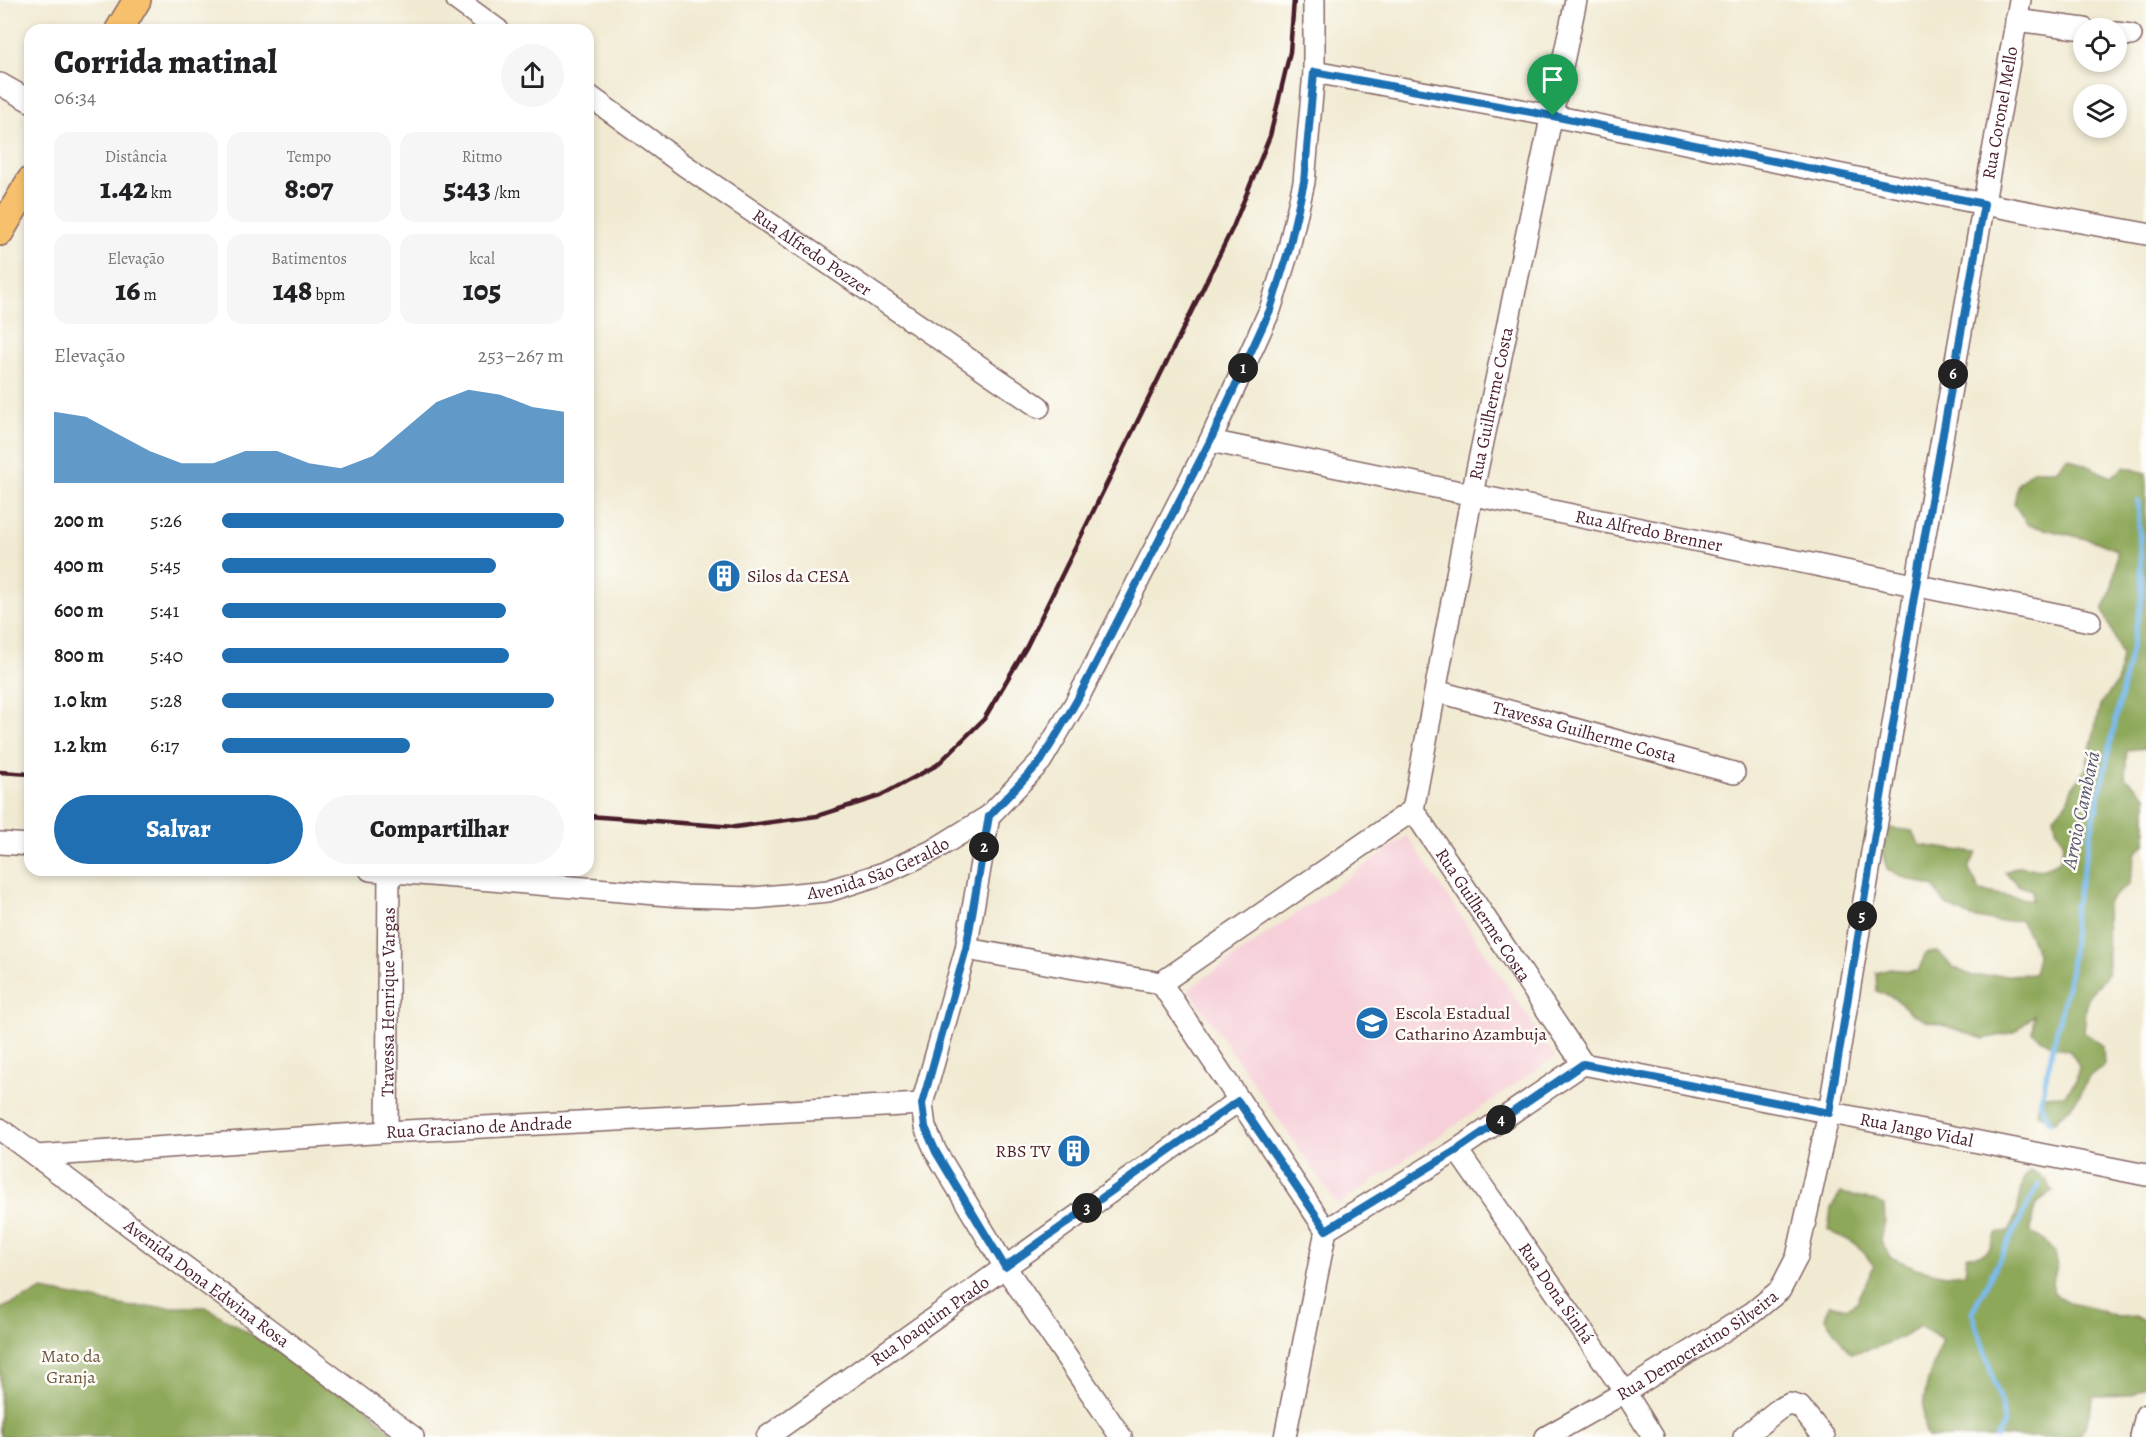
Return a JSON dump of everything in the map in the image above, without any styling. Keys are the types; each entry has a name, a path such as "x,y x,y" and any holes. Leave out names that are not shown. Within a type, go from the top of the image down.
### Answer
{"main road":[{"path":"123,24 137,0"},
{"path":"0,232 24,191"}],"street":[{"path":"457,0 490,24"},
{"name":"Avenida São Geraldo","path":"439,876 681,896 754,898 828,891 884,873 932,851 989,816 1041,761 1076,702 1210,441 1270,310 1288,252 1304,182 1314,72 1314,0"},
{"name":"Rua Guilherme Costa","path":"1576,0 1472,494 1413,810 1583,1064"},
{"path":"2018,10 2073,26"},
{"name":"Rua Coronel Mello","path":"1829,1113 1916,585 2018,10"},
{"path":"1314,72 1553,116 1984,204 2146,234"},
{"path":"0,84 24,98"},
{"name":"Rua Alfredo Pozzer","path":"594,99 694,172 1039,407"},
{"name":"Rua Alfredo Brenner","path":"1210,441 2090,621"},
{"name":"Travessa Guilherme Costa","path":"1436,691 1734,772"},
{"path":"966,949 1161,983 1413,810"},
{"path":"989,816 966,949 922,1104 925,1127 936,1152 1005,1267 1121,1437"},
{"path":"0,843 24,845"},
{"name":"Travessa Henrique Vargas","path":"379,876 387,1132"},
{"path":"1161,983 1326,1230 1285,1437"},
{"path":"1326,1230 1457,1150 1583,1064"},
{"name":"Rua Jango Vidal","path":"1583,1064 2146,1175"},
{"name":"Rua Joaquim Prado","path":"767,1437 1238,1101"},
{"name":"Rua Graciano de Andrade","path":"36,1156 387,1132 922,1104"},
{"name":"Rua Democratino Silveira","path":"1546,1437 1625,1392 1752,1313 1780,1290 1797,1257 1829,1113"},
{"name":"Avenida Dona Edwina Rosa","path":"0,1129 413,1437"},
{"name":"Rua Dona Sinhá","path":"1457,1150 1625,1392 1653,1437"},
{"path":"1744,1437 1779,1408 1790,1404 1800,1407 1824,1437"},
{"path":"2141,1437 2146,1414"}],"shaded area":[{"name":"Escola Estadual Catharino Azambuja","path":"1407,836 1555,1057 1338,1205 1188,989"}],"green space":[{"path":"2068,457 2111,477 2125,467 2146,473 2146,748 2127,750 2125,777 2146,796 2146,843 2136,853 2129,884 2107,902 2108,974 2087,998 2084,1032 2103,1046 2104,1066 2089,1077 2069,1109 2054,1122 2037,1113 2041,1096 2064,1095 2076,1081 2079,1065 2069,1050 2053,1046 2032,1032 2034,1015 2015,1032 1984,1039 1926,1021 1912,1014 1896,999 1877,991 1876,973 1893,968 1907,972 1918,971 1926,953 1939,952 1951,966 1972,976 2034,974 2038,956 2020,920 1999,922 1971,917 1946,905 1934,887 1908,879 1887,869 1882,852 1890,828 1912,831 1920,845 1977,853 1968,868 1980,891 2032,900 2032,890 2018,885 2005,872 2020,866 2039,870 2059,862 2064,844 2056,828 2054,816 2066,804 2072,788 2086,768 2100,705 2117,683 2122,656 2103,610 2113,581 2117,550 2095,541 2028,525 2014,504 2018,484 2033,470 2056,470"},
{"path":"2031,1171 2045,1179 2053,1191 2037,1204 2032,1218 2031,1233 2045,1241 2054,1253 2057,1267 2052,1282 2054,1294 2070,1303 2096,1309 2116,1317 2135,1316 2146,1323 2146,1334 2143,1340 2146,1349 2145,1386 2132,1395 2094,1396 2087,1422 2079,1437 1928,1437 1923,1414 1926,1388 1943,1340 1920,1326 1886,1344 1850,1353 1825,1318 1830,1304 1847,1308 1857,1302 1874,1266 1858,1245 1828,1230 1831,1208 1841,1193 1884,1205 1885,1222 1880,1239 1890,1257 1916,1268 1945,1275 1965,1273 1967,1256 1984,1254 1996,1234 2010,1230 2017,1212 2024,1178"},
{"name":"Mato da Granja","path":"43,1290 131,1307 206,1307 361,1401 396,1437 0,1437 0,1309"}],"waterway":[{"name":"Arroio Cambará","path":"2050,1122 2040,1103 2071,969 2075,907 2142,599 2138,501"},
{"name":"Arroio Cambará","path":"1997,1437 2004,1423 2002,1406 1972,1312 2039,1184"}],"railway":[{"path":"594,816 735,827 817,816 880,796 937,765 984,719 1027,646 1233,227 1270,136 1290,52 1294,0"},
{"path":"0,772 24,774"}],"place":[{"name":"Silos da CESA","path":"724,576"},
{"name":"Escola Estadual Catharino Azambuja","path":"1372,1023"},
{"name":"RBS TV","path":"1074,1151"}],"route":[{"path":"1314,72 1553,116 1984,204 1916,585 1829,1113 1583,1064 1457,1150 1326,1230 1238,1101 1005,1267 936,1152 925,1127 922,1104 966,949 989,816 1041,761 1076,702 1210,441 1270,310 1288,252 1304,182 1314,72"}]}
